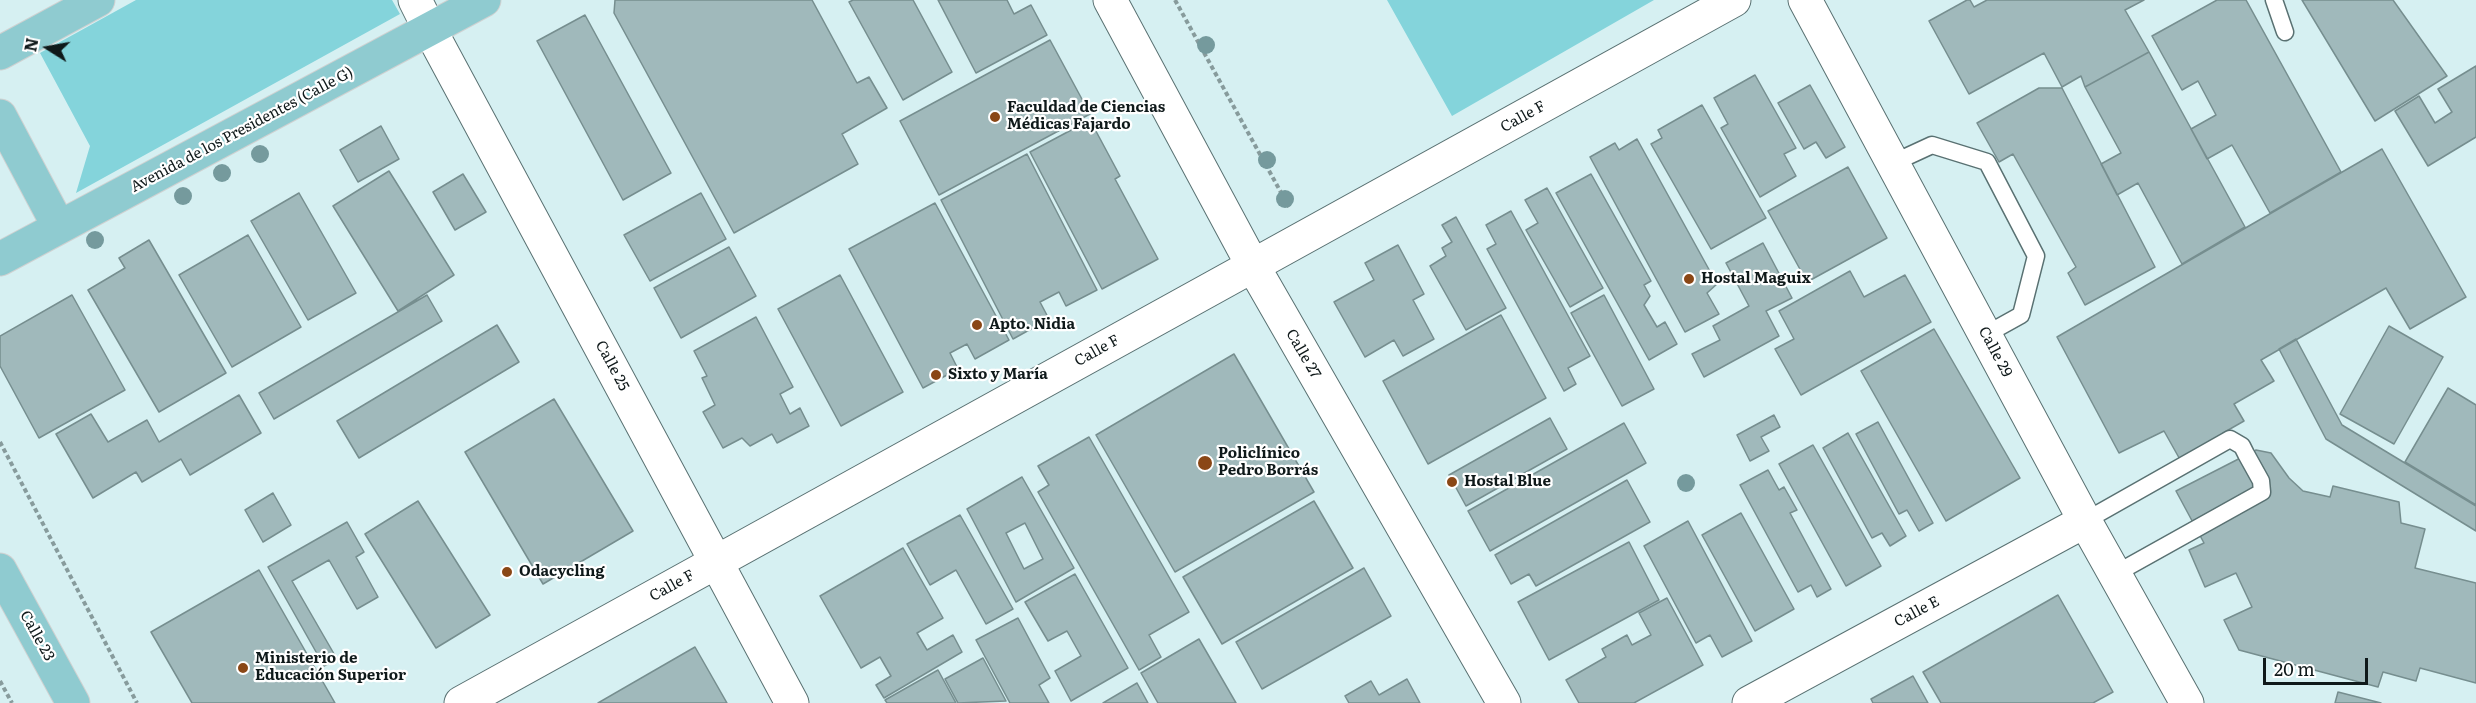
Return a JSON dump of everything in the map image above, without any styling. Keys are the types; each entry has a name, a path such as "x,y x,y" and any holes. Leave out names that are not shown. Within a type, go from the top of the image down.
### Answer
{"main road":[{"path":"0,54 98,0"},
{"name":"Avenida de los Presidentes (Calle G)","path":"0,259 484,0"},
{"path":"0,116 59,227"},
{"name":"Calle 23","path":"0,570 74,703"}],"street":[{"name":"Calle 25","path":"415,0 792,703"},
{"name":"Calle 27","path":"1110,0 1253,266 1504,703"},
{"name":"Calle F","path":"460,703 1734,0"},
{"name":"Calle 29","path":"1805,0 2085,521 2187,703"},
{"name":"Calle E","path":"1749,703 2085,521"}],"lane":[{"path":"2274,0 2285,32"},
{"path":"1893,163 1932,145 1987,162 2036,256 2020,315 1985,335"},
{"path":"2085,521 2230,439 2242,446 2247,454 2261,482 2262,492 2115,574"}],"path":[{"path":"1175,0 1306,237"},
{"path":"0,442 137,703"},
{"path":"0,681 12,703"}],"shaded area":[{"path":"136,0 392,0 400,14 76,193 90,146 40,53"},
{"path":"1387,0 1654,0 1452,116"}],"building":[{"path":"615,0 812,0 857,83 869,77 887,108 842,134 858,164 734,233 614,13"},
{"path":"853,0 913,0 952,72 903,100 849,2"},
{"path":"938,0 1007,0 1014,14 1031,5 1047,35 976,73"},
{"path":"1970,0 1974,7 1987,0 2144,0 2125,10 2149,52 2085,87 2081,76 2062,87 2044,53 1969,94 1929,21"},
{"path":"2217,0 2246,0 2341,172 2270,213 2232,145 2207,159 2191,129 2216,115 2198,81 2182,90 2152,36"},
{"path":"2302,0 2393,0 2447,76 2375,121"},
{"path":"585,15 671,173 623,200 537,41"},
{"name":"Faculdad de Ciencias Médicas Fajardo","path":"1050,40 1090,114 939,195 900,121"},
{"path":"2149,52 2245,227 2182,264 2138,183 2117,195 2101,164 2121,153 2085,87"},
{"path":"2476,66 2476,137 2428,166 2395,111 2419,96 2435,123 2452,112 2438,89"},
{"path":"1755,75 1796,148 1784,154 1796,176 1760,197 1721,128 1728,124 1714,98"},
{"path":"1810,85 1845,147 1826,158 1816,142 1804,149 1778,103"},
{"path":"2039,88 2062,88 2155,267 2085,305 2068,273 2076,267 2013,154 1999,162 1977,123"},
{"path":"1702,105 1766,218 1711,249 1651,144 1662,138 1658,130"},
{"path":"1090,120 1120,176 1115,179 1158,259 1102,289 1030,152"},
{"path":"381,126 399,159 358,182 340,150"},
{"path":"1637,139 1717,284 1707,293 1719,314 1685,332 1590,157 1615,143 1619,150"},
{"path":"2382,149 2466,297 2410,329 2386,288 2261,360 2274,381 2234,404 2244,421 2223,433 2230,447 2187,472 2164,431 2119,453 2057,337"},
{"path":"1027,154 1097,290 1066,306 1059,292 1040,302 1049,319 1013,339 941,200"},
{"path":"1848,167 1887,238 1807,282 1768,211"},
{"path":"389,171 454,275 398,311 333,206"},
{"path":"463,174 486,212 455,230 433,192"},
{"path":"1591,174 1651,281 1644,285 1650,296 1644,305 1657,327 1665,322 1677,344 1649,360 1556,193"},
{"path":"1547,188 1603,288 1570,307 1526,230 1538,223 1525,200"},
{"path":"299,193 356,293 308,320 251,221"},
{"path":"701,193 726,239 650,281 624,235"},
{"path":"935,203 1009,340 975,359 967,344 950,353 958,369 923,388 849,249"},
{"path":"1511,211 1590,356 1568,368 1576,384 1564,391 1487,249 1496,244 1486,225"},
{"path":"1456,217 1506,308 1466,330 1430,266 1446,256 1442,248 1452,242 1442,225"},
{"path":"248,235 301,327 232,367 179,275"},
{"path":"149,240 226,373 159,412 88,290 125,268 119,258"},
{"path":"1763,243 1792,298 1766,311 1779,336 1704,377 1692,354 1720,340 1713,326 1749,306 1726,263"},
{"path":"1398,245 1424,294 1413,300 1434,339 1403,356 1394,340 1365,357 1334,302 1374,280 1365,263"},
{"path":"729,247 756,296 681,338 654,288"},
{"path":"1850,271 1864,297 1905,275 1931,322 1801,395 1775,349 1794,339 1779,311"},
{"path":"840,275 903,392 841,426 778,309"},
{"path":"72,295 125,390 39,438 0,366 0,336"},
{"path":"427,295 442,321 274,419 259,393"},
{"path":"1604,295 1654,389 1622,406 1571,313"},
{"path":"1501,315 1546,398 1428,464 1383,381"},
{"path":"756,317 793,387 780,394 790,414 800,408 809,426 777,443 772,434 750,446 742,438 723,448 703,412 715,405 702,378 707,376 694,351"},
{"path":"497,325 519,362 359,458 337,421"},
{"path":"2389,326 2443,357 2394,444 2340,414"},
{"path":"1934,329 2020,478 1946,521 1861,371"},
{"path":"2296,339 2342,425 2476,506 2476,531 2326,439 2279,349"},
{"name":"Policlínico Pedro Borrás","path":"1234,354 1314,492 1175,572 1096,435"},
{"path":"2448,388 2476,405 2476,505 2405,462"},
{"path":"239,395 261,433 190,475 181,459 142,482 136,472 93,498 56,434 91,414 108,442 147,420 159,442"},
{"path":"554,399 633,531 543,584 465,452"},
{"path":"1774,415 1780,427 1761,437 1769,451 1750,461 1737,435"},
{"path":"1550,418 1567,449 1466,506 1449,475"},
{"path":"1878,422 1933,523 1919,531 1907,510 1899,514 1856,434"},
{"path":"1624,423 1646,463 1490,551 1468,511"},
{"path":"1848,433 1906,536 1890,546 1882,533 1872,538 1823,448"},
{"path":"1089,437 1189,612 1149,635 1161,657 1139,670 1038,492 1049,485 1038,466"},
{"path":"1813,445 1881,566 1846,586 1779,464"},
{"path":"2256,450 2271,453 2289,478 2303,491 2330,497 2333,486 2399,502 2401,523 2425,529 2415,568 2476,583 2476,683 2420,668 2416,681 2383,672 2378,687 2239,650 2224,620 2252,607 2236,573 2205,587 2189,550 2204,543 2176,491"},
{"path":"1768,470 1779,490 1784,487 1797,510 1790,513 1831,589 1817,597 1811,585 1798,592 1740,485"},
{"path":"1022,477 1074,568 1016,602 967,509","holes":["1025,523 1043,559 1024,569 1006,533"]},
{"path":"1627,480 1650,522 1536,586 1529,574 1511,584 1495,555"},
{"path":"273,493 291,525 263,542 245,510"},
{"path":"418,501 490,615 436,648 365,534"},
{"path":"1314,501 1353,568 1222,644 1183,577"},
{"path":"1741,513 1794,609 1755,631 1702,535"},
{"path":"960,515 1013,609 986,624 956,570 930,585 907,544"},
{"path":"1688,521 1752,641 1722,657 1710,635 1696,643 1644,546"},
{"path":"347,522 364,552 356,557 378,597 357,609 329,560 292,581 337,659 324,666 268,567"},
{"path":"1629,542 1659,600 1549,660 1518,602"},
{"path":"903,548 943,618 917,633 927,650 953,635 962,652 884,698 876,685 891,676 880,657 861,668 820,596"},
{"path":"1364,568 1391,616 1262,689 1236,642"},
{"name":"Ministerio de Educación Superior","path":"259,570 335,703 192,703 151,632"},
{"path":"1075,574 1128,668 1071,701 1055,671 1081,656 1067,631 1048,641 1025,602"},
{"path":"2058,595 2113,692 2093,703 1941,703 1923,672"},
{"path":"1667,598 1703,665 1634,703 1579,703 1566,680 1606,657 1602,649 1627,635 1632,645 1651,635 1639,613"},
{"path":"1018,618 1050,678 1039,685 1049,703 1010,703 976,640"},
{"path":"1199,639 1236,703 1158,703 1141,673"},
{"path":"695,647 727,703 598,703"},
{"path":"983,658 1006,701 958,703 945,679"},
{"path":"938,670 956,703 887,703 885,700"},
{"path":"1913,676 1928,703 1873,703 1871,699"},
{"path":"1407,679 1420,703 1349,703 1345,696 1371,681 1379,695"},
{"path":"1137,683 1148,703 1103,703"},
{"path":"2338,692 2381,703 2335,703"}],"place":[{"name":"Faculdad de Ciencias Médicas Fajardo","path":"995,117"},
{"name":"Hostal Maguix","path":"1689,279"},
{"name":"Apto. Nidia","path":"977,325"},
{"name":"Sixto y María","path":"936,375"},
{"name":"Policlínico Pedro Borrás","path":"1205,463"},
{"name":"Hostal Blue","path":"1452,482"},
{"name":"Odacycling","path":"507,572"},
{"name":"Ministerio de Educación Superior","path":"243,668"}]}
